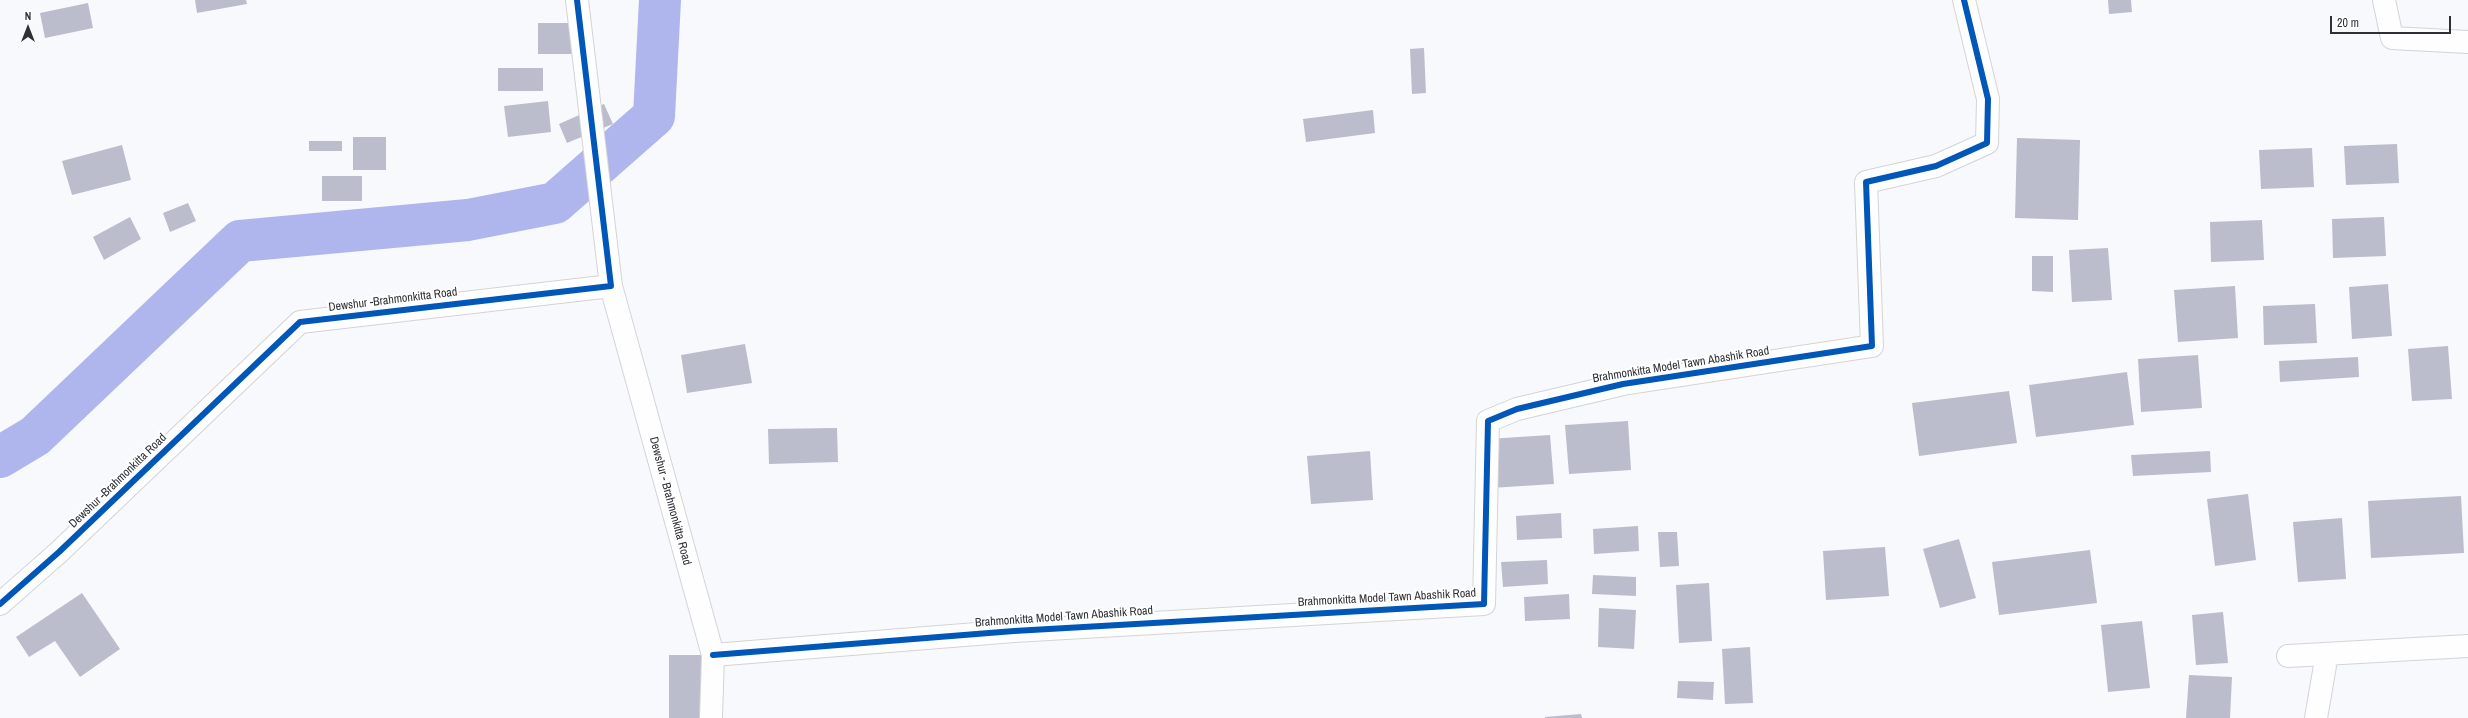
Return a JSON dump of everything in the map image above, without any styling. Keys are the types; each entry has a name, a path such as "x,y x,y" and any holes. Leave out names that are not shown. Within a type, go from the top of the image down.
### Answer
{"street":[{"path":"577,0 611,286"},
{"name":"Brahmonkitta Model Tawn Abashik Road","path":"713,655 1014,631 1484,604 1488,421 1518,409 1623,384 1872,346 1866,182 1936,166 1987,142 1988,99 1964,0"},
{"path":"2384,0 2392,38 2468,42"},
{"name":"Dewshur -Brahmonkitta Road","path":"0,604 59,552 300,322 611,286"},
{"name":"Dewshur - Brahmonkitta Road","path":"611,286 713,655 711,718"},
{"path":"2288,656 2468,646"},
{"path":"2316,718 2326,654"}],"building":[{"path":"195,0 246,0 247,4 197,13"},
{"path":"2108,0 2131,0 2132,12 2109,14"},
{"path":"88,3 93,28 45,38 40,13"},
{"path":"538,23 583,23 583,54 538,54"},
{"path":"1424,48 1426,93 1412,94 1410,49"},
{"path":"498,68 543,68 543,91 498,91"},
{"path":"548,101 551,132 508,137 504,106"},
{"path":"604,104 613,124 567,143 559,124"},
{"path":"1373,110 1375,133 1306,142 1303,119"},
{"path":"353,137 386,137 386,170 353,170"},
{"path":"2017,138 2080,140 2078,220 2015,218"},
{"path":"309,141 342,141 342,151 309,151"},
{"path":"2397,144 2399,183 2346,185 2344,146"},
{"path":"122,145 131,180 72,195 62,161"},
{"path":"2312,148 2314,187 2261,189 2259,150"},
{"path":"322,176 362,176 362,201 322,201"},
{"path":"188,203 196,221 170,232 163,213"},
{"path":"130,217 141,239 104,260 93,237"},
{"path":"2384,217 2386,256 2333,258 2332,219"},
{"path":"2262,220 2264,260 2211,262 2210,222"},
{"path":"2108,248 2112,300 2072,302 2069,250"},
{"path":"2032,256 2053,256 2053,292 2032,291"},
{"path":"2388,284 2392,336 2352,339 2349,287"},
{"path":"2235,286 2238,338 2178,342 2174,290"},
{"path":"2315,304 2317,343 2264,345 2263,306"},
{"path":"745,344 752,383 687,393 681,355"},
{"path":"2448,346 2452,399 2412,401 2408,349"},
{"path":"2198,355 2202,408 2141,412 2138,359"},
{"path":"2358,357 2359,377 2280,382 2279,361"},
{"path":"2127,372 2134,425 2036,437 2029,385"},
{"path":"2009,391 2017,443 1919,456 1912,403"},
{"path":"1628,421 1631,470 1569,474 1565,425"},
{"path":"837,428 838,462 769,464 768,429"},
{"path":"1550,435 1554,484 1491,488 1488,439"},
{"path":"1370,451 1373,500 1311,504 1307,456"},
{"path":"2210,451 2211,472 2133,476 2131,455"},
{"path":"2248,494 2256,560 2215,566 2207,499"},
{"path":"2461,496 2464,553 2371,558 2368,501"},
{"path":"1561,513 1562,538 1517,540 1516,516"},
{"path":"2342,518 2346,579 2298,582 2293,522"},
{"path":"1638,526 1639,551 1594,554 1593,529"},
{"path":"1658,532 1677,532 1679,566 1660,567"},
{"path":"1959,539 1976,598 1940,608 1923,549"},
{"path":"1885,547 1889,596 1826,600 1823,551"},
{"path":"2090,550 2097,603 1999,615 1992,562"},
{"path":"1547,560 1548,584 1503,587 1501,562"},
{"path":"1593,575 1636,577 1636,596 1592,594"},
{"path":"1709,583 1712,641 1679,643 1676,585"},
{"path":"82,593 120,649 80,677 55,641 29,657 16,637"},
{"path":"1569,594 1570,619 1525,621 1524,597"},
{"path":"1599,608 1636,610 1634,649 1598,647"},
{"path":"2223,612 2228,663 2196,665 2192,615"},
{"path":"2142,621 2150,688 2108,692 2101,625"},
{"path":"1750,647 1753,703 1725,704 1722,649"},
{"path":"669,655 713,655 713,718 669,718"},
{"path":"2189,675 2232,677 2230,718 2186,718"},
{"path":"1678,681 1714,682 1713,700 1677,698"},
{"path":"1581,714 1582,718 1545,718 1545,717"}],"waterway":[{"path":"0,457 35,436 240,241 468,220 555,203 654,116 660,0"}],"cycle path":[{"path":"0,604 59,552 300,322 611,286 577,0"},
{"path":"713,655 1014,631 1484,604 1488,421 1517,409 1623,384 1872,346 1866,182 1936,166 1987,143 1988,99 1964,0"}]}
